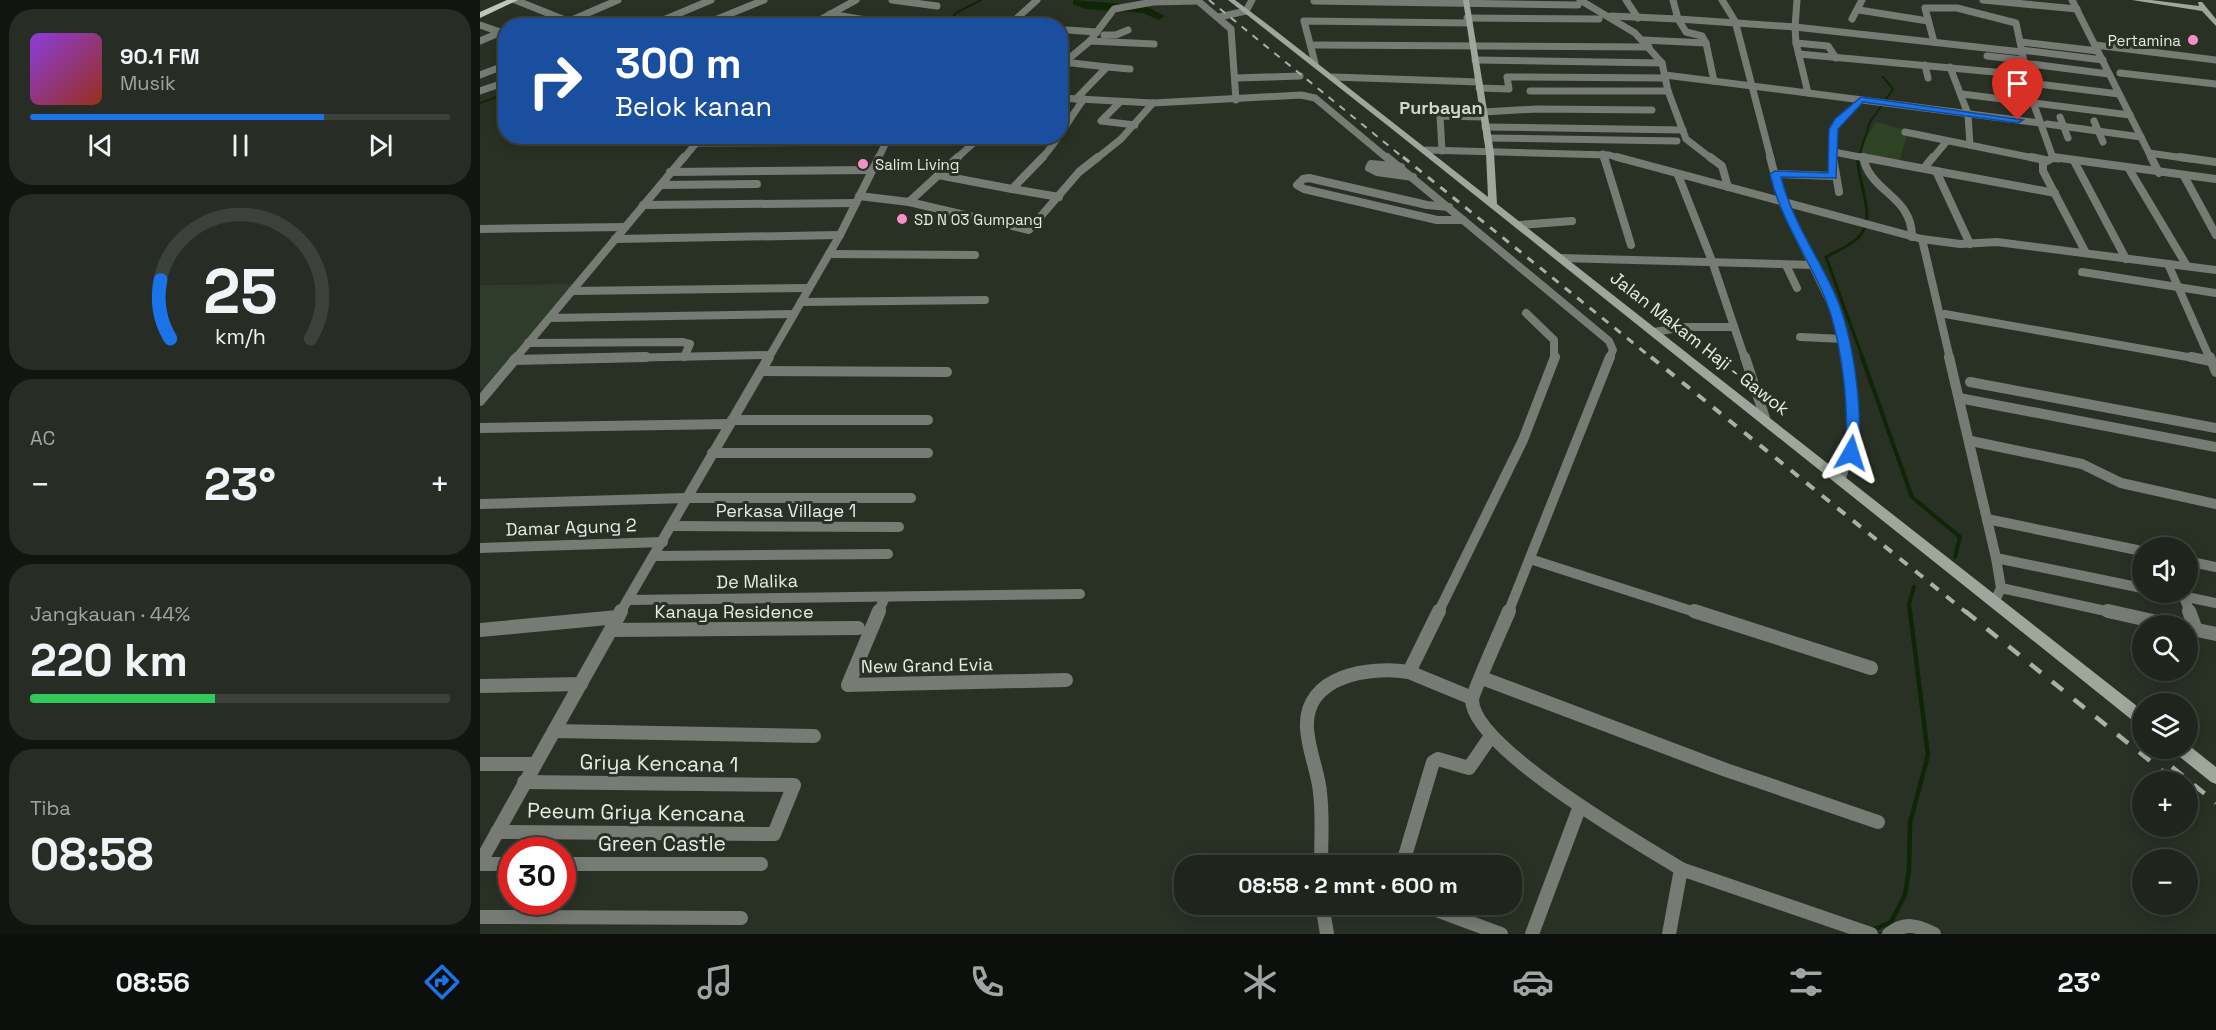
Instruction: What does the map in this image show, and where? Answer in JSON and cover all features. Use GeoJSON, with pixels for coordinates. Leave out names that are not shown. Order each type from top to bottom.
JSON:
{"type":"FeatureCollection","features":[{"type":"Feature","properties":{"kind":"main road"},"geometry":{"type":"LineString","coordinates":[[480,15],[514,0]]}},
{"type":"Feature","properties":{"kind":"street"},"geometry":{"type":"LineString","coordinates":[[514,0],[560,18]]}},
{"type":"Feature","properties":{"kind":"street"},"geometry":{"type":"LineString","coordinates":[[575,18],[618,0]]}},
{"type":"Feature","properties":{"kind":"street"},"geometry":{"type":"LineString","coordinates":[[670,18],[711,0]]}},
{"type":"Feature","properties":{"kind":"street"},"geometry":{"type":"LineString","coordinates":[[744,0],[741,5],[746,8]]}},
{"type":"Feature","properties":{"kind":"street"},"geometry":{"type":"LineString","coordinates":[[717,18],[764,0]]}},
{"type":"Feature","properties":{"kind":"street"},"geometry":{"type":"LineString","coordinates":[[843,8],[847,0]]}},
{"type":"Feature","properties":{"kind":"street"},"geometry":{"type":"LineString","coordinates":[[823,18],[856,0]]}},
{"type":"Feature","properties":{"kind":"street"},"geometry":{"type":"LineString","coordinates":[[892,0],[937,6]]}},
{"type":"Feature","properties":{"kind":"street"},"geometry":{"type":"LineString","coordinates":[[1017,18],[1037,0]]}},
{"type":"Feature","properties":{"kind":"street"},"geometry":{"type":"LineString","coordinates":[[1068,58],[1090,41],[1114,9],[1153,2],[1197,0],[1231,29],[1236,96]]}},
{"type":"Feature","properties":{"kind":"street","name":"Jalan Makam Haji - Gawok"},"geometry":{"type":"LineString","coordinates":[[1231,0],[1426,150],[1765,418],[1936,558],[2132,711]]}},
{"type":"Feature","properties":{"kind":"street"},"geometry":{"type":"LineString","coordinates":[[1219,17],[1246,11],[1252,0]]}},
{"type":"Feature","properties":{"kind":"street"},"geometry":{"type":"LineString","coordinates":[[1626,0],[1638,18]]}},
{"type":"Feature","properties":{"kind":"street"},"geometry":{"type":"LineString","coordinates":[[1673,0],[1678,20],[1686,32],[1702,36],[1706,43],[1714,81]]}},
{"type":"Feature","properties":{"kind":"street"},"geometry":{"type":"LineString","coordinates":[[1722,0],[1736,23],[1782,202],[1834,305],[1843,339],[1855,424],[1851,453],[1840,480]]}},
{"type":"Feature","properties":{"kind":"street"},"geometry":{"type":"LineString","coordinates":[[1797,0],[1796,43],[1808,93]]}},
{"type":"Feature","properties":{"kind":"street"},"geometry":{"type":"LineString","coordinates":[[1852,19],[1859,10],[1862,0]]}},
{"type":"Feature","properties":{"kind":"street"},"geometry":{"type":"LineString","coordinates":[[1953,0],[1957,8]]}},
{"type":"Feature","properties":{"kind":"street"},"geometry":{"type":"LineString","coordinates":[[1983,0],[2077,9]]}},
{"type":"Feature","properties":{"kind":"street"},"geometry":{"type":"LineString","coordinates":[[2072,0],[2159,173]]}},
{"type":"Feature","properties":{"kind":"street"},"geometry":{"type":"LineString","coordinates":[[2135,0],[2216,13]]}},
{"type":"Feature","properties":{"kind":"street"},"geometry":{"type":"LineString","coordinates":[[2198,0],[2216,24]]}},
{"type":"Feature","properties":{"kind":"street"},"geometry":{"type":"LineString","coordinates":[[1314,1],[1579,3],[1602,17],[1629,29],[1643,40],[1662,63],[1668,91],[1688,141],[1722,166],[1728,188]]}},
{"type":"Feature","properties":{"kind":"street"},"geometry":{"type":"LineString","coordinates":[[1466,2],[1490,153],[1493,205]]}},
{"type":"Feature","properties":{"kind":"street"},"geometry":{"type":"LineString","coordinates":[[1934,42],[1926,8],[1957,8],[2015,22],[2019,26],[2022,56],[2033,102],[2044,124],[2049,159]]}},
{"type":"Feature","properties":{"kind":"street"},"geometry":{"type":"LineString","coordinates":[[1859,10],[1928,21]]}},
{"type":"Feature","properties":{"kind":"street"},"geometry":{"type":"LineString","coordinates":[[830,14],[854,18]]}},
{"type":"Feature","properties":{"kind":"street"},"geometry":{"type":"LineString","coordinates":[[678,15],[687,18]]}},
{"type":"Feature","properties":{"kind":"street"},"geometry":{"type":"LineString","coordinates":[[1315,63],[1305,21],[1602,17],[1795,27],[1934,42],[2022,56],[2109,74]]}},
{"type":"Feature","properties":{"kind":"street"},"geometry":{"type":"LineString","coordinates":[[480,25],[498,31]]}},
{"type":"Feature","properties":{"kind":"street"},"geometry":{"type":"LineString","coordinates":[[1068,30],[1116,35],[1128,30]]}},
{"type":"Feature","properties":{"kind":"street"},"geometry":{"type":"LineString","coordinates":[[480,41],[498,35]]}},
{"type":"Feature","properties":{"kind":"street"},"geometry":{"type":"LineString","coordinates":[[1643,40],[1706,43]]}},
{"type":"Feature","properties":{"kind":"street"},"geometry":{"type":"LineString","coordinates":[[1090,41],[1154,44]]}},
{"type":"Feature","properties":{"kind":"street"},"geometry":{"type":"LineString","coordinates":[[2020,42],[2216,60]]}},
{"type":"Feature","properties":{"kind":"street"},"geometry":{"type":"LineString","coordinates":[[1796,43],[1828,46],[1836,58]]}},
{"type":"Feature","properties":{"kind":"street"},"geometry":{"type":"LineString","coordinates":[[1315,45],[1649,47]]}},
{"type":"Feature","properties":{"kind":"street"},"geometry":{"type":"LineString","coordinates":[[1799,54],[1950,67],[2119,94]]}},
{"type":"Feature","properties":{"kind":"street"},"geometry":{"type":"LineString","coordinates":[[1987,56],[2103,60]]}},
{"type":"Feature","properties":{"kind":"street"},"geometry":{"type":"LineString","coordinates":[[1475,60],[1662,63]]}},
{"type":"Feature","properties":{"kind":"street"},"geometry":{"type":"LineString","coordinates":[[1552,62],[1555,77]]}},
{"type":"Feature","properties":{"kind":"street"},"geometry":{"type":"LineString","coordinates":[[480,63],[498,65]]}},
{"type":"Feature","properties":{"kind":"street"},"geometry":{"type":"LineString","coordinates":[[1068,64],[1130,69]]}},
{"type":"Feature","properties":{"kind":"street"},"geometry":{"type":"LineString","coordinates":[[1925,65],[1928,78]]}},
{"type":"Feature","properties":{"kind":"street"},"geometry":{"type":"LineString","coordinates":[[1068,118],[1080,99],[1107,67]]}},
{"type":"Feature","properties":{"kind":"street"},"geometry":{"type":"LineString","coordinates":[[1950,67],[1968,114],[1970,146]]}},
{"type":"Feature","properties":{"kind":"street"},"geometry":{"type":"LineString","coordinates":[[480,75],[498,68]]}},
{"type":"Feature","properties":{"kind":"street"},"geometry":{"type":"LineString","coordinates":[[2120,72],[2216,84]]}},
{"type":"Feature","properties":{"kind":"street"},"geometry":{"type":"LineString","coordinates":[[1236,78],[1300,76]]}},
{"type":"Feature","properties":{"kind":"street"},"geometry":{"type":"LineString","coordinates":[[1333,78],[1479,85],[1509,89],[1507,78],[1665,77],[1861,99],[2141,137]]}},
{"type":"Feature","properties":{"kind":"street"},"geometry":{"type":"LineString","coordinates":[[483,93],[498,86]]}},
{"type":"Feature","properties":{"kind":"street"},"geometry":{"type":"LineString","coordinates":[[1068,98],[1153,103],[1272,91]]}},
{"type":"Feature","properties":{"kind":"street"},"geometry":{"type":"LineString","coordinates":[[1530,91],[1668,91]]}},
{"type":"Feature","properties":{"kind":"street"},"geometry":{"type":"LineString","coordinates":[[1962,94],[2130,115]]}},
{"type":"Feature","properties":{"kind":"street"},"geometry":{"type":"LineString","coordinates":[[1236,96],[1301,95],[1315,98],[1605,336],[1613,350],[1472,698],[1478,719],[1491,736],[1580,806],[1681,869],[1869,933]]}},
{"type":"Feature","properties":{"kind":"street"},"geometry":{"type":"LineString","coordinates":[[1839,192],[1833,176],[1832,134],[1835,126],[1861,99]]}},
{"type":"Feature","properties":{"kind":"street"},"geometry":{"type":"LineString","coordinates":[[1120,102],[1101,121],[1135,125]]}},
{"type":"Feature","properties":{"kind":"street"},"geometry":{"type":"LineString","coordinates":[[643,205],[857,199],[909,202],[1029,230],[1079,172],[1135,125],[1153,103]]}},
{"type":"Feature","properties":{"kind":"street"},"geometry":{"type":"LineString","coordinates":[[1442,151],[1440,116],[1483,115],[1537,109],[1652,110]]}},
{"type":"Feature","properties":{"kind":"street"},"geometry":{"type":"LineString","coordinates":[[2060,117],[2068,138]]}},
{"type":"Feature","properties":{"kind":"street"},"geometry":{"type":"LineString","coordinates":[[2094,122],[2103,142]]}},
{"type":"Feature","properties":{"kind":"street"},"geometry":{"type":"LineString","coordinates":[[1485,127],[1683,130]]}},
{"type":"Feature","properties":{"kind":"street"},"geometry":{"type":"LineString","coordinates":[[1905,132],[2049,159],[2216,180]]}},
{"type":"Feature","properties":{"kind":"street"},"geometry":{"type":"LineString","coordinates":[[1487,138],[1677,141]]}},
{"type":"Feature","properties":{"kind":"street"},"geometry":{"type":"LineString","coordinates":[[1924,168],[1947,141]]}},
{"type":"Feature","properties":{"kind":"street"},"geometry":{"type":"LineString","coordinates":[[480,401],[695,144]]}},
{"type":"Feature","properties":{"kind":"street"},"geometry":{"type":"LineString","coordinates":[[498,864],[480,864],[618,617],[673,526],[712,453],[840,235],[884,144]]}},
{"type":"Feature","properties":{"kind":"street"},"geometry":{"type":"LineString","coordinates":[[909,202],[972,144]]}},
{"type":"Feature","properties":{"kind":"street"},"geometry":{"type":"LineString","coordinates":[[1012,189],[1056,144]]}},
{"type":"Feature","properties":{"kind":"street"},"geometry":{"type":"LineString","coordinates":[[1426,150],[1603,154],[1917,238],[1970,244],[1993,241],[2216,270]]}},
{"type":"Feature","properties":{"kind":"street"},"geometry":{"type":"LineString","coordinates":[[1834,152],[2055,193]]}},
{"type":"Feature","properties":{"kind":"street"},"geometry":{"type":"LineString","coordinates":[[2149,153],[2216,162]]}},
{"type":"Feature","properties":{"kind":"street"},"geometry":{"type":"LineString","coordinates":[[1603,154],[1631,245]]}},
{"type":"Feature","properties":{"kind":"street"},"geometry":{"type":"LineString","coordinates":[[1860,156],[1885,190],[1908,213],[1917,238],[1959,398],[1996,558],[2001,588],[1994,603]]}},
{"type":"Feature","properties":{"kind":"street"},"geometry":{"type":"LineString","coordinates":[[2049,159],[2042,166],[2086,253]]}},
{"type":"Feature","properties":{"kind":"street"},"geometry":{"type":"LineString","coordinates":[[2074,161],[2126,259]]}},
{"type":"Feature","properties":{"kind":"street"},"geometry":{"type":"LineString","coordinates":[[1402,168],[1376,164],[1371,164],[1369,168],[1377,172],[1414,177]]}},
{"type":"Feature","properties":{"kind":"street"},"geometry":{"type":"LineString","coordinates":[[2129,169],[2187,266]]}},
{"type":"Feature","properties":{"kind":"street"},"geometry":{"type":"LineString","coordinates":[[670,172],[871,170]]}},
{"type":"Feature","properties":{"kind":"street"},"geometry":{"type":"LineString","coordinates":[[1936,171],[1970,244]]}},
{"type":"Feature","properties":{"kind":"street"},"geometry":{"type":"LineString","coordinates":[[1775,174],[1833,176]]}},
{"type":"Feature","properties":{"kind":"street"},"geometry":{"type":"LineString","coordinates":[[938,175],[1059,197]]}},
{"type":"Feature","properties":{"kind":"street"},"geometry":{"type":"LineString","coordinates":[[1678,175],[1712,261],[1765,418]]}},
{"type":"Feature","properties":{"kind":"street"},"geometry":{"type":"LineString","coordinates":[[2184,176],[2216,235]]}},
{"type":"Feature","properties":{"kind":"street"},"geometry":{"type":"LineString","coordinates":[[1449,207],[1427,205],[1310,178],[1303,179],[1297,185],[1304,189],[1437,220],[1463,220]]}},
{"type":"Feature","properties":{"kind":"street"},"geometry":{"type":"LineString","coordinates":[[661,185],[757,184]]}},
{"type":"Feature","properties":{"kind":"street"},"geometry":{"type":"LineString","coordinates":[[1519,225],[1572,221]]}},
{"type":"Feature","properties":{"kind":"street"},"geometry":{"type":"LineString","coordinates":[[480,229],[625,227]]}},
{"type":"Feature","properties":{"kind":"street"},"geometry":{"type":"LineString","coordinates":[[615,239],[840,235]]}},
{"type":"Feature","properties":{"kind":"street"},"geometry":{"type":"LineString","coordinates":[[829,254],[975,255]]}},
{"type":"Feature","properties":{"kind":"street"},"geometry":{"type":"LineString","coordinates":[[1560,258],[1813,265]]}},
{"type":"Feature","properties":{"kind":"street"},"geometry":{"type":"LineString","coordinates":[[2168,264],[2216,372]]}},
{"type":"Feature","properties":{"kind":"street"},"geometry":{"type":"LineString","coordinates":[[1786,265],[1797,288]]}},
{"type":"Feature","properties":{"kind":"street"},"geometry":{"type":"LineString","coordinates":[[2082,272],[2216,293]]}},
{"type":"Feature","properties":{"kind":"street"},"geometry":{"type":"LineString","coordinates":[[572,291],[809,288]]}},
{"type":"Feature","properties":{"kind":"street"},"geometry":{"type":"LineString","coordinates":[[801,302],[985,300]]}},
{"type":"Feature","properties":{"kind":"street"},"geometry":{"type":"LineString","coordinates":[[1409,672],[1523,440],[1556,355],[1554,340],[1526,313]]}},
{"type":"Feature","properties":{"kind":"street"},"geometry":{"type":"LineString","coordinates":[[550,318],[794,314]]}},
{"type":"Feature","properties":{"kind":"street"},"geometry":{"type":"LineString","coordinates":[[1945,314],[2211,361]]}},
{"type":"Feature","properties":{"kind":"street"},"geometry":{"type":"LineString","coordinates":[[1654,332],[1685,327],[1734,327]]}},
{"type":"Feature","properties":{"kind":"street"},"geometry":{"type":"LineString","coordinates":[[1800,337],[1843,339]]}},
{"type":"Feature","properties":{"kind":"street"},"geometry":{"type":"LineString","coordinates":[[528,343],[682,342],[690,344],[684,357]]}},
{"type":"Feature","properties":{"kind":"street"},"geometry":{"type":"LineString","coordinates":[[514,360],[770,355]]}},
{"type":"Feature","properties":{"kind":"street"},"geometry":{"type":"LineString","coordinates":[[761,371],[947,372]]}},
{"type":"Feature","properties":{"kind":"street"},"geometry":{"type":"LineString","coordinates":[[1970,382],[2216,428]]}},
{"type":"Feature","properties":{"kind":"street"},"geometry":{"type":"LineString","coordinates":[[1959,398],[2216,447]]}},
{"type":"Feature","properties":{"kind":"street"},"geometry":{"type":"LineString","coordinates":[[480,428],[928,420]]}},
{"type":"Feature","properties":{"kind":"street"},"geometry":{"type":"LineString","coordinates":[[1971,441],[2082,464],[2121,483],[2216,504]]}},
{"type":"Feature","properties":{"kind":"street"},"geometry":{"type":"LineString","coordinates":[[712,453],[928,453]]}},
{"type":"Feature","properties":{"kind":"street"},"geometry":{"type":"LineString","coordinates":[[480,504],[687,498],[911,498]]}},
{"type":"Feature","properties":{"kind":"street"},"geometry":{"type":"LineString","coordinates":[[1987,519],[2132,549]]}},
{"type":"Feature","properties":{"kind":"street","name":"Perkasa Village 1"},"geometry":{"type":"LineString","coordinates":[[673,526],[899,526]]}},
{"type":"Feature","properties":{"kind":"street","name":"Damar Agung 2"},"geometry":{"type":"LineString","coordinates":[[480,548],[663,542]]}},
{"type":"Feature","properties":{"kind":"street"},"geometry":{"type":"LineString","coordinates":[[655,556],[888,554]]}},
{"type":"Feature","properties":{"kind":"street"},"geometry":{"type":"LineString","coordinates":[[1996,558],[2132,586]]}},
{"type":"Feature","properties":{"kind":"street"},"geometry":{"type":"LineString","coordinates":[[1530,559],[1871,668]]}},
{"type":"Feature","properties":{"kind":"street"},"geometry":{"type":"LineString","coordinates":[[2198,563],[2216,567]]}},
{"type":"Feature","properties":{"kind":"street"},"geometry":{"type":"LineString","coordinates":[[2001,588],[2132,617]]}},
{"type":"Feature","properties":{"kind":"street","name":"De Malika"},"geometry":{"type":"LineString","coordinates":[[628,600],[1080,594]]}},
{"type":"Feature","properties":{"kind":"street","name":"New Grand Evia"},"geometry":{"type":"LineString","coordinates":[[885,597],[848,685],[1066,680]]}},
{"type":"Feature","properties":{"kind":"street"},"geometry":{"type":"LineString","coordinates":[[2198,600],[2216,603]]}},
{"type":"Feature","properties":{"kind":"street"},"geometry":{"type":"LineString","coordinates":[[480,630],[618,617]]}},
{"type":"Feature","properties":{"kind":"street","name":"Kanaya Residence"},"geometry":{"type":"LineString","coordinates":[[611,630],[858,628]]}},
{"type":"Feature","properties":{"kind":"street"},"geometry":{"type":"LineString","coordinates":[[2198,630],[2216,634]]}},
{"type":"Feature","properties":{"kind":"street"},"geometry":{"type":"LineString","coordinates":[[1321,855],[1320,792],[1306,728],[1309,707],[1347,673],[1379,668],[1409,672],[1472,698]]}},
{"type":"Feature","properties":{"kind":"street"},"geometry":{"type":"LineString","coordinates":[[1482,678],[1726,770],[1878,822]]}},
{"type":"Feature","properties":{"kind":"street"},"geometry":{"type":"LineString","coordinates":[[480,686],[581,684]]}},
{"type":"Feature","properties":{"kind":"street"},"geometry":{"type":"LineString","coordinates":[[554,731],[814,736]]}},
{"type":"Feature","properties":{"kind":"street"},"geometry":{"type":"LineString","coordinates":[[1405,855],[1433,762],[1440,760],[1469,768],[1491,736]]}},
{"type":"Feature","properties":{"kind":"street"},"geometry":{"type":"LineString","coordinates":[[2194,759],[2216,777]]}},
{"type":"Feature","properties":{"kind":"street"},"geometry":{"type":"LineString","coordinates":[[480,764],[535,764]]}},
{"type":"Feature","properties":{"kind":"street","name":"Griya Kencana 1"},"geometry":{"type":"LineString","coordinates":[[524,782],[794,785],[774,834]]}},
{"type":"Feature","properties":{"kind":"street"},"geometry":{"type":"LineString","coordinates":[[1532,934],[1580,806]]}},
{"type":"Feature","properties":{"kind":"street","name":"Peeum Griya Kencana"},"geometry":{"type":"LineString","coordinates":[[497,831],[774,834]]}},
{"type":"Feature","properties":{"kind":"street","name":"Green Castle"},"geometry":{"type":"LineString","coordinates":[[576,864],[761,864]]}},
{"type":"Feature","properties":{"kind":"street"},"geometry":{"type":"LineString","coordinates":[[1669,934],[1681,869]]}},
{"type":"Feature","properties":{"kind":"street"},"geometry":{"type":"LineString","coordinates":[[1324,915],[1327,934]]}},
{"type":"Feature","properties":{"kind":"street"},"geometry":{"type":"LineString","coordinates":[[1450,915],[1502,934]]}},
{"type":"Feature","properties":{"kind":"street"},"geometry":{"type":"LineString","coordinates":[[480,917],[741,918]]}},
{"type":"Feature","properties":{"kind":"street"},"geometry":{"type":"LineString","coordinates":[[1889,934],[1902,925],[1911,924],[1934,934]]}},
{"type":"Feature","properties":{"kind":"shaded area"},"geometry":{"type":"Polygon","coordinates":[[[577,284],[489,389],[480,389],[480,285],[577,284]]]}},
{"type":"Feature","properties":{"kind":"green space"},"geometry":{"type":"Polygon","coordinates":[[[1876,122],[1903,129],[1903,132],[1908,133],[1899,162],[1862,155],[1863,143],[1876,122]]]}},
{"type":"Feature","properties":{"kind":"waterway"},"geometry":{"type":"LineString","coordinates":[[952,18],[956,13],[981,0]]}},
{"type":"Feature","properties":{"kind":"waterway"},"geometry":{"type":"LineString","coordinates":[[1079,0],[1077,2],[1086,5],[1121,8]]}},
{"type":"Feature","properties":{"kind":"waterway"},"geometry":{"type":"LineString","coordinates":[[1126,8],[1145,10],[1159,16]]}},
{"type":"Feature","properties":{"kind":"waterway"},"geometry":{"type":"LineString","coordinates":[[1858,159],[1870,122],[1893,89],[1883,77]]}},
{"type":"Feature","properties":{"kind":"waterway"},"geometry":{"type":"LineString","coordinates":[[480,103],[498,97]]}},
{"type":"Feature","properties":{"kind":"waterway"},"geometry":{"type":"LineString","coordinates":[[1858,159],[1867,210],[1864,230],[1847,246],[1826,257],[1863,359]]}},
{"type":"Feature","properties":{"kind":"waterway"},"geometry":{"type":"LineString","coordinates":[[1862,357],[1912,497],[1960,537],[1955,557]]}},
{"type":"Feature","properties":{"kind":"waterway"},"geometry":{"type":"LineString","coordinates":[[1910,613],[1909,604],[1914,587]]}},
{"type":"Feature","properties":{"kind":"waterway"},"geometry":{"type":"LineString","coordinates":[[1872,930],[1891,922],[1905,895],[1909,870],[1910,823],[1928,755],[1910,611]]}},
{"type":"Feature","properties":{"kind":"railway"},"geometry":{"type":"LineString","coordinates":[[1209,0],[1405,159]]}},
{"type":"Feature","properties":{"kind":"railway"},"geometry":{"type":"LineString","coordinates":[[1403,157],[1653,359]]}},
{"type":"Feature","properties":{"kind":"railway"},"geometry":{"type":"LineString","coordinates":[[1651,357],[1967,613]]}},
{"type":"Feature","properties":{"kind":"railway"},"geometry":{"type":"LineString","coordinates":[[1965,611],[2162,771]]}},
{"type":"Feature","properties":{"kind":"railway"},"geometry":{"type":"LineString","coordinates":[[2172,767],[2216,803]]}},
{"type":"Feature","properties":{"kind":"place","name":"Pertamina"},"geometry":{"type":"Point","coordinates":[2193,40]}},
{"type":"Feature","properties":{"kind":"place","name":"Salim Living"},"geometry":{"type":"Point","coordinates":[863,164]}},
{"type":"Feature","properties":{"kind":"place","name":"SD N 03 Gumpang"},"geometry":{"type":"Point","coordinates":[902,219]}},
{"type":"Feature","properties":{"kind":"district","name":"Purbayan"},"geometry":{"type":"Point","coordinates":[1441,107]}},
{"type":"Feature","properties":{"kind":"route"},"geometry":{"type":"LineString","coordinates":[[1851,453],[1855,424],[1839,320],[1834,305],[1782,202],[1775,174],[1833,176],[1833,129],[1838,121],[1861,99],[2018,120]]}}]}
